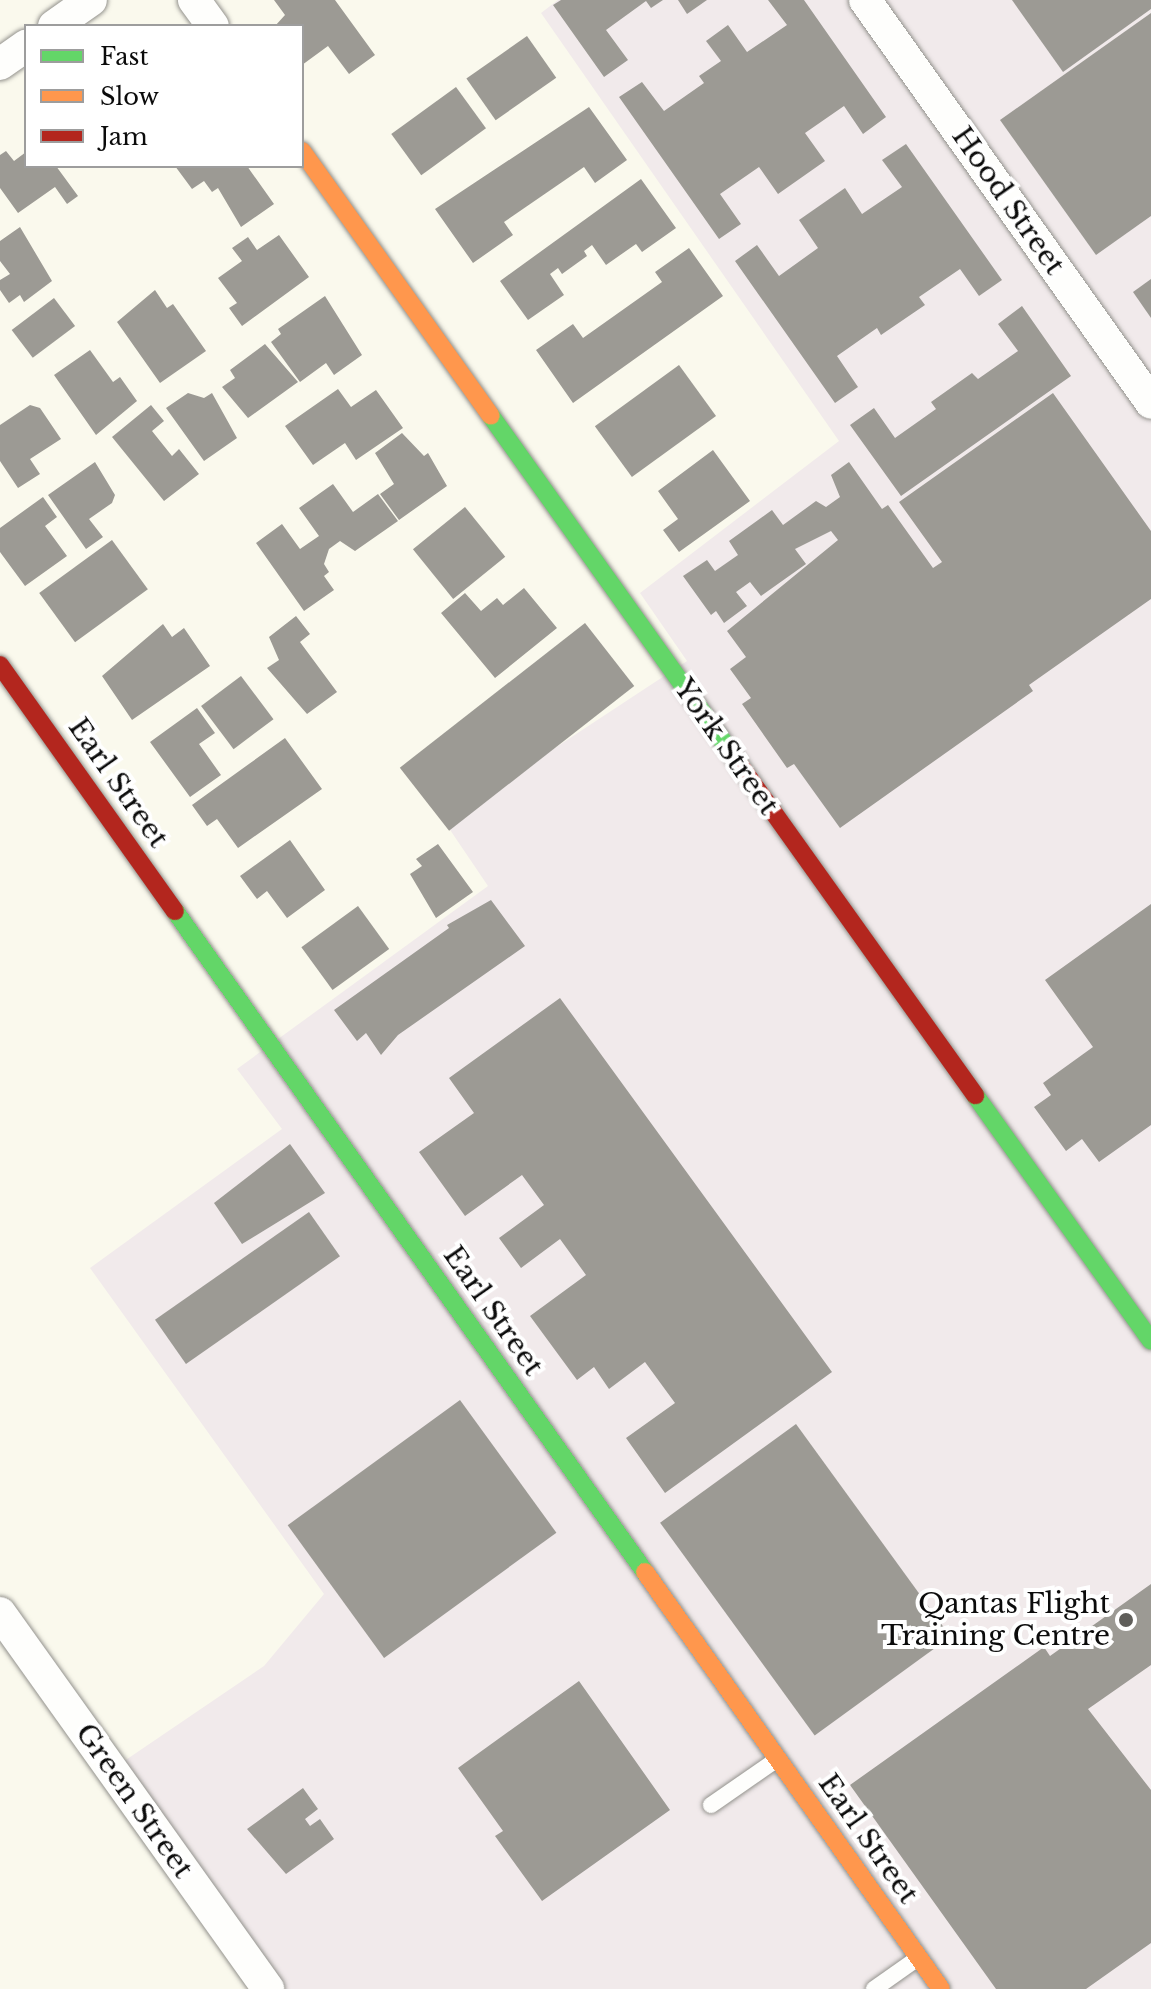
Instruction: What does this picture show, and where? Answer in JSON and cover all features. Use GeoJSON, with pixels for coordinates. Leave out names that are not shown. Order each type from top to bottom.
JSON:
{"type":"FeatureCollection","features":[{"type":"Feature","properties":{"kind":"street"},"geometry":{"type":"LineString","coordinates":[[57,24],[91,0]]}},
{"type":"Feature","properties":{"kind":"street"},"geometry":{"type":"LineString","coordinates":[[194,0],[212,24]]}},
{"type":"Feature","properties":{"kind":"street","name":"Hood Street"},"geometry":{"type":"LineString","coordinates":[[865,0],[1151,403]]}},
{"type":"Feature","properties":{"kind":"street"},"geometry":{"type":"LineString","coordinates":[[0,64],[24,47]]}},
{"type":"Feature","properties":{"kind":"street","name":"York Street"},"geometry":{"type":"LineString","coordinates":[[304,154],[1151,1341]]}},
{"type":"Feature","properties":{"kind":"street","name":"Earl Street"},"geometry":{"type":"LineString","coordinates":[[0,665],[941,1989]]}},
{"type":"Feature","properties":{"kind":"street","name":"Green Street"},"geometry":{"type":"LineString","coordinates":[[0,1613],[268,1989]]}},
{"type":"Feature","properties":{"kind":"lane"},"geometry":{"type":"LineString","coordinates":[[711,1805],[777,1759]]}},
{"type":"Feature","properties":{"kind":"lane"},"geometry":{"type":"LineString","coordinates":[[874,1989],[918,1958]]}},
{"type":"Feature","properties":{"kind":"shaded area"},"geometry":{"type":"Polygon","coordinates":[[[558,0],[1151,0],[1151,1989],[257,1989],[111,1770],[264,1666],[324,1594],[90,1268],[282,1129],[237,1069],[488,886],[444,821],[687,661],[640,593],[839,441],[541,13],[558,0]]]}},
{"type":"Feature","properties":{"kind":"building"},"geometry":{"type":"Polygon","coordinates":[[[274,0],[335,0],[375,55],[349,74],[328,46],[304,64],[304,24],[277,24],[285,15],[274,0]]]}},
{"type":"Feature","properties":{"kind":"building"},"geometry":{"type":"Polygon","coordinates":[[[561,0],[663,0],[651,8],[646,1],[606,30],[628,60],[604,77],[553,5],[561,0]]]}},
{"type":"Feature","properties":{"kind":"building"},"geometry":{"type":"Polygon","coordinates":[[[678,0],[707,0],[687,14],[678,0]]]}},
{"type":"Feature","properties":{"kind":"building"},"geometry":{"type":"Polygon","coordinates":[[[768,0],[804,0],[886,117],[863,134],[844,106],[805,133],[825,161],[778,194],[759,167],[720,194],[741,224],[719,239],[619,97],[642,82],[664,111],[704,83],[699,76],[721,61],[706,41],[728,25],[747,52],[787,25],[768,0]]]}},
{"type":"Feature","properties":{"kind":"building"},"geometry":{"type":"Polygon","coordinates":[[[1012,0],[1151,0],[1151,9],[1063,72],[1012,0]]]}},
{"type":"Feature","properties":{"kind":"building"},"geometry":{"type":"Polygon","coordinates":[[[1151,13],[1151,216],[1096,255],[1000,120],[1151,13]]]}},
{"type":"Feature","properties":{"kind":"building"},"geometry":{"type":"Polygon","coordinates":[[[527,36],[556,78],[496,120],[466,78],[527,36]]]}},
{"type":"Feature","properties":{"kind":"building"},"geometry":{"type":"Polygon","coordinates":[[[456,87],[486,128],[421,175],[391,134],[456,87]]]}},
{"type":"Feature","properties":{"kind":"building"},"geometry":{"type":"Polygon","coordinates":[[[589,107],[627,160],[595,183],[584,167],[504,222],[513,235],[473,263],[435,209],[589,107]]]}},
{"type":"Feature","properties":{"kind":"building"},"geometry":{"type":"Polygon","coordinates":[[[906,144],[1002,280],[979,296],[960,269],[919,297],[925,305],[881,335],[877,328],[837,356],[858,387],[835,403],[735,261],[757,245],[779,276],[818,248],[799,220],[845,188],[862,214],[902,187],[882,160],[906,144]]]}},
{"type":"Feature","properties":{"kind":"building"},"geometry":{"type":"Polygon","coordinates":[[[6,151],[14,161],[24,154],[24,168],[57,168],[78,196],[67,204],[55,187],[18,213],[0,188],[0,155],[6,151]]]}},
{"type":"Feature","properties":{"kind":"building"},"geometry":{"type":"Polygon","coordinates":[[[176,168],[248,168],[274,204],[241,227],[218,188],[212,192],[204,181],[192,189],[176,168]]]}},
{"type":"Feature","properties":{"kind":"building"},"geometry":{"type":"Polygon","coordinates":[[[641,179],[676,228],[642,252],[636,244],[606,265],[592,245],[584,251],[587,256],[562,274],[558,268],[550,274],[564,295],[528,320],[500,281],[641,179]]]}},
{"type":"Feature","properties":{"kind":"building"},"geometry":{"type":"Polygon","coordinates":[[[20,227],[52,281],[24,302],[20,295],[9,303],[0,290],[0,280],[10,274],[0,261],[0,241],[20,227]]]}},
{"type":"Feature","properties":{"kind":"building"},"geometry":{"type":"Polygon","coordinates":[[[279,235],[309,277],[242,326],[229,308],[237,303],[218,278],[242,261],[232,248],[248,237],[257,250],[279,235]]]}},
{"type":"Feature","properties":{"kind":"building"},"geometry":{"type":"Polygon","coordinates":[[[689,248],[723,296],[573,403],[536,350],[573,324],[583,338],[662,282],[655,272],[689,248]]]}},
{"type":"Feature","properties":{"kind":"building"},"geometry":{"type":"Polygon","coordinates":[[[1151,279],[1151,318],[1133,292],[1151,279]]]}},
{"type":"Feature","properties":{"kind":"building"},"geometry":{"type":"Polygon","coordinates":[[[155,290],[167,308],[173,304],[206,351],[160,383],[117,322],[155,290]]]}},
{"type":"Feature","properties":{"kind":"building"},"geometry":{"type":"Polygon","coordinates":[[[325,296],[362,355],[334,375],[326,363],[300,382],[271,342],[281,334],[278,329],[325,296]]]}},
{"type":"Feature","properties":{"kind":"building"},"geometry":{"type":"Polygon","coordinates":[[[54,298],[75,326],[33,358],[12,330],[54,298]]]}},
{"type":"Feature","properties":{"kind":"building"},"geometry":{"type":"Polygon","coordinates":[[[1022,306],[1071,376],[901,496],[850,425],[874,408],[895,438],[936,409],[931,402],[972,373],[978,379],[1018,351],[998,324],[1022,306]]]}},
{"type":"Feature","properties":{"kind":"building"},"geometry":{"type":"Polygon","coordinates":[[[265,344],[298,382],[248,418],[222,387],[235,378],[230,370],[265,344]]]}},
{"type":"Feature","properties":{"kind":"building"},"geometry":{"type":"Polygon","coordinates":[[[90,350],[113,382],[120,377],[137,401],[96,435],[54,375],[90,350]]]}},
{"type":"Feature","properties":{"kind":"building"},"geometry":{"type":"Polygon","coordinates":[[[679,365],[716,416],[632,477],[595,426],[679,365]]]}},
{"type":"Feature","properties":{"kind":"building"},"geometry":{"type":"Polygon","coordinates":[[[338,389],[351,407],[376,390],[403,428],[356,460],[345,443],[313,465],[285,426],[338,389]]]}},
{"type":"Feature","properties":{"kind":"building"},"geometry":{"type":"Polygon","coordinates":[[[188,393],[204,398],[212,393],[237,438],[204,461],[166,408],[188,393]]]}},
{"type":"Feature","properties":{"kind":"building"},"geometry":{"type":"Polygon","coordinates":[[[1053,393],[1151,531],[1151,599],[1029,685],[1033,691],[840,828],[794,764],[787,768],[742,704],[751,698],[730,669],[746,657],[727,631],[838,540],[831,531],[795,549],[806,564],[761,596],[750,582],[736,592],[747,606],[724,623],[716,611],[711,615],[683,576],[707,560],[715,571],[738,555],[729,541],[772,510],[783,525],[816,501],[826,507],[840,497],[831,475],[849,462],[882,509],[888,505],[933,568],[942,562],[899,502],[1053,393]]]}},
{"type":"Feature","properties":{"kind":"building"},"geometry":{"type":"Polygon","coordinates":[[[30,405],[40,408],[61,439],[30,459],[40,474],[18,488],[0,461],[0,425],[30,405]]]}},
{"type":"Feature","properties":{"kind":"building"},"geometry":{"type":"Polygon","coordinates":[[[151,405],[164,421],[152,431],[172,456],[179,449],[199,474],[164,501],[112,437],[151,405]]]}},
{"type":"Feature","properties":{"kind":"building"},"geometry":{"type":"Polygon","coordinates":[[[402,433],[424,456],[428,453],[447,486],[399,520],[380,494],[394,484],[375,453],[402,433]]]}},
{"type":"Feature","properties":{"kind":"building"},"geometry":{"type":"Polygon","coordinates":[[[713,450],[750,501],[679,552],[663,530],[678,519],[658,491],[713,450]]]}},
{"type":"Feature","properties":{"kind":"building"},"geometry":{"type":"Polygon","coordinates":[[[95,462],[115,495],[112,503],[89,519],[103,537],[86,549],[48,495],[95,462]]]}},
{"type":"Feature","properties":{"kind":"building"},"geometry":{"type":"Polygon","coordinates":[[[333,484],[353,512],[378,494],[398,521],[355,551],[340,541],[329,549],[324,564],[329,572],[324,576],[334,590],[304,611],[256,543],[282,524],[300,549],[319,536],[299,508],[333,484]]]}},
{"type":"Feature","properties":{"kind":"building"},"geometry":{"type":"Polygon","coordinates":[[[43,497],[57,517],[45,526],[67,556],[25,586],[0,552],[0,528],[43,497]]]}},
{"type":"Feature","properties":{"kind":"building"},"geometry":{"type":"Polygon","coordinates":[[[465,507],[505,557],[453,599],[413,549],[465,507]]]}},
{"type":"Feature","properties":{"kind":"building"},"geometry":{"type":"Polygon","coordinates":[[[112,540],[148,589],[75,642],[39,593],[112,540]]]}},
{"type":"Feature","properties":{"kind":"building"},"geometry":{"type":"Polygon","coordinates":[[[524,588],[557,628],[495,678],[441,613],[465,593],[481,611],[497,598],[503,605],[524,588]]]}},
{"type":"Feature","properties":{"kind":"building"},"geometry":{"type":"Polygon","coordinates":[[[296,616],[310,634],[300,642],[337,692],[307,714],[267,668],[279,660],[269,637],[296,616]]]}},
{"type":"Feature","properties":{"kind":"building"},"geometry":{"type":"Polygon","coordinates":[[[585,623],[634,686],[449,831],[400,768],[585,623]]]}},
{"type":"Feature","properties":{"kind":"building"},"geometry":{"type":"Polygon","coordinates":[[[163,624],[172,637],[184,628],[210,666],[132,720],[102,676],[163,624]]]}},
{"type":"Feature","properties":{"kind":"building"},"geometry":{"type":"Polygon","coordinates":[[[241,676],[273,719],[234,749],[201,706],[241,676]]]}},
{"type":"Feature","properties":{"kind":"building"},"geometry":{"type":"Polygon","coordinates":[[[197,708],[215,733],[199,744],[221,775],[190,797],[150,742],[197,708]]]}},
{"type":"Feature","properties":{"kind":"building"},"geometry":{"type":"Polygon","coordinates":[[[285,738],[322,789],[238,848],[217,819],[207,826],[192,805],[285,738]]]}},
{"type":"Feature","properties":{"kind":"building"},"geometry":{"type":"Polygon","coordinates":[[[290,840],[325,890],[287,918],[267,891],[257,899],[240,876],[290,840]]]}},
{"type":"Feature","properties":{"kind":"building"},"geometry":{"type":"Polygon","coordinates":[[[438,844],[473,892],[436,918],[410,874],[422,866],[416,859],[438,844]]]}},
{"type":"Feature","properties":{"kind":"building"},"geometry":{"type":"Polygon","coordinates":[[[491,900],[525,946],[398,1035],[381,1055],[366,1033],[357,1041],[334,1010],[449,928],[447,925],[491,900]]]}},
{"type":"Feature","properties":{"kind":"building"},"geometry":{"type":"Polygon","coordinates":[[[1151,904],[1151,1125],[1099,1162],[1082,1139],[1066,1151],[1034,1107],[1051,1095],[1043,1083],[1093,1047],[1045,980],[1151,904]]]}},
{"type":"Feature","properties":{"kind":"building"},"geometry":{"type":"Polygon","coordinates":[[[358,906],[389,949],[333,990],[301,947],[358,906]]]}},
{"type":"Feature","properties":{"kind":"building"},"geometry":{"type":"Polygon","coordinates":[[[560,998],[832,1372],[665,1493],[626,1438],[675,1403],[645,1362],[609,1389],[594,1367],[577,1380],[530,1316],[586,1275],[560,1239],[521,1268],[499,1238],[544,1205],[522,1175],[465,1216],[419,1152],[474,1113],[449,1078],[560,998]]]}},
{"type":"Feature","properties":{"kind":"building"},"geometry":{"type":"Polygon","coordinates":[[[290,1144],[325,1193],[242,1244],[214,1203],[290,1144]]]}},
{"type":"Feature","properties":{"kind":"building"},"geometry":{"type":"Polygon","coordinates":[[[309,1212],[340,1256],[186,1364],[155,1320],[309,1212]]]}},
{"type":"Feature","properties":{"kind":"building"},"geometry":{"type":"Polygon","coordinates":[[[460,1400],[556,1533],[384,1658],[288,1525],[460,1400]]]}},
{"type":"Feature","properties":{"kind":"building"},"geometry":{"type":"Polygon","coordinates":[[[796,1424],[951,1637],[815,1736],[660,1523],[796,1424]]]}},
{"type":"Feature","properties":{"kind":"building"},"geometry":{"type":"Polygon","coordinates":[[[1151,1584],[1151,1665],[1088,1709],[1151,1790],[1151,1943],[1086,1989],[996,1989],[850,1785],[1044,1647],[1050,1656],[1151,1584]]]}},
{"type":"Feature","properties":{"kind":"building"},"geometry":{"type":"Polygon","coordinates":[[[579,1681],[670,1810],[542,1901],[495,1836],[503,1831],[458,1768],[579,1681]]]}},
{"type":"Feature","properties":{"kind":"building"},"geometry":{"type":"Polygon","coordinates":[[[303,1788],[318,1809],[305,1819],[310,1826],[320,1819],[334,1839],[286,1874],[247,1829],[303,1788]]]}},
{"type":"Feature","properties":{"kind":"traffic: fast"},"geometry":{"type":"LineString","coordinates":[[491,416],[739,764]]}},
{"type":"Feature","properties":{"kind":"traffic: fast"},"geometry":{"type":"LineString","coordinates":[[175,911],[645,1572]]}},
{"type":"Feature","properties":{"kind":"traffic: fast"},"geometry":{"type":"LineString","coordinates":[[975,1095],[1151,1341]]}},
{"type":"Feature","properties":{"kind":"traffic: slow"},"geometry":{"type":"LineString","coordinates":[[304,154],[491,416]]}},
{"type":"Feature","properties":{"kind":"traffic: slow"},"geometry":{"type":"LineString","coordinates":[[645,1572],[941,1989]]}},
{"type":"Feature","properties":{"kind":"traffic: jam"},"geometry":{"type":"LineString","coordinates":[[0,665],[175,911]]}},
{"type":"Feature","properties":{"kind":"traffic: jam"},"geometry":{"type":"LineString","coordinates":[[739,764],[975,1095]]}},
{"type":"Feature","properties":{"kind":"place","name":"Qantas Flight Training Centre"},"geometry":{"type":"Point","coordinates":[1126,1620]}}]}
